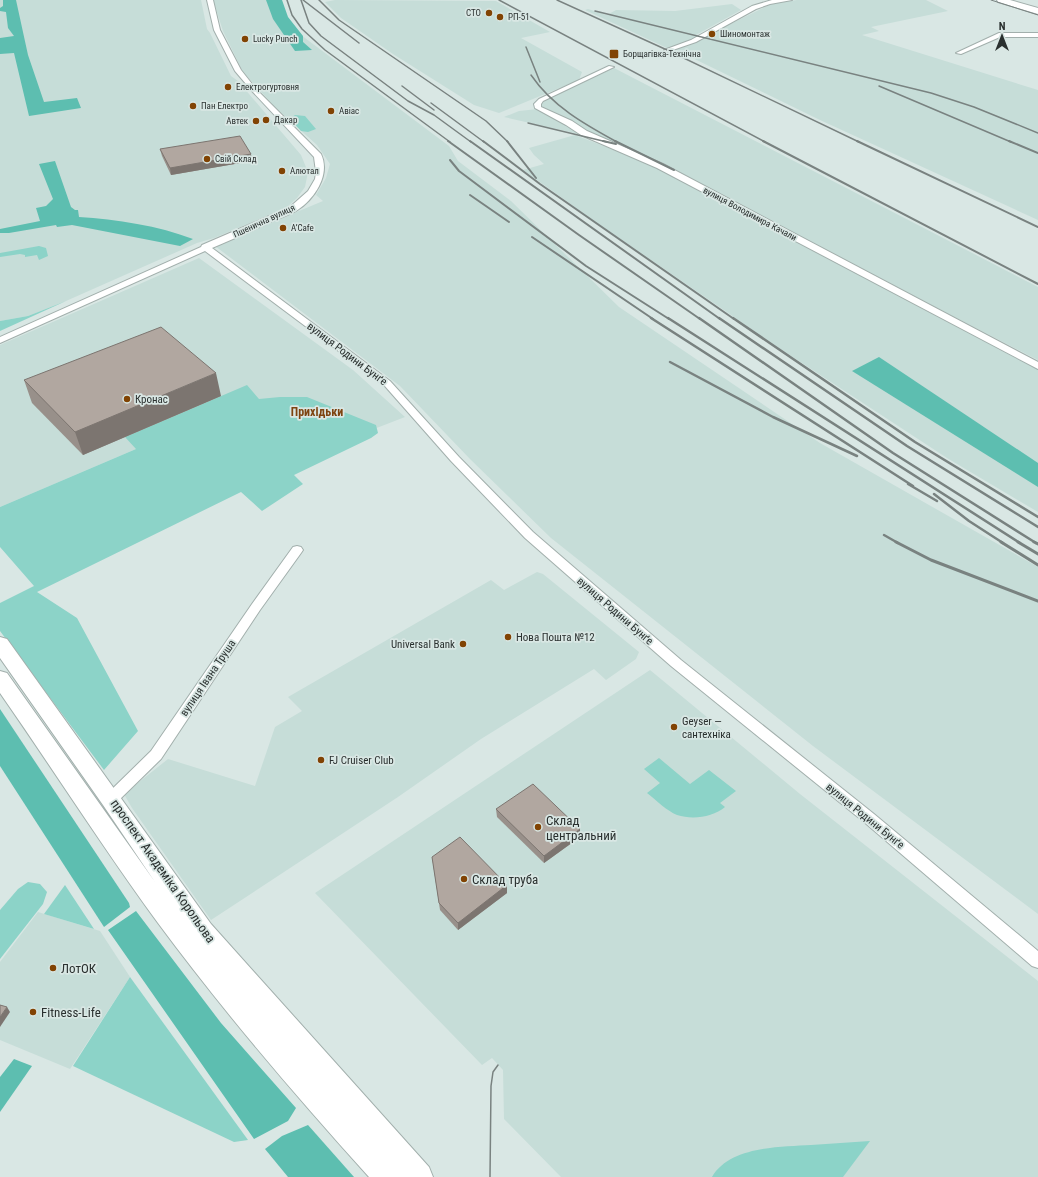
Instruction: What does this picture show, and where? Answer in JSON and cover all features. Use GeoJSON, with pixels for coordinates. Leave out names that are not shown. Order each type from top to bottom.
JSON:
{"type":"FeatureCollection","features":[{"type":"Feature","properties":{"kind":"main road"},"geometry":{"type":"LineString","coordinates":[[1001,0],[1038,11]]}},
{"type":"Feature","properties":{"kind":"main road"},"geometry":{"type":"LineString","coordinates":[[1022,0],[1038,5]]}},
{"type":"Feature","properties":{"kind":"main road","name":"проспект Академіка Корольова"},"geometry":{"type":"LineString","coordinates":[[0,644],[203,931],[419,1177]]}},
{"type":"Feature","properties":{"kind":"main road","name":"проспект Академіка Корольова"},"geometry":{"type":"LineString","coordinates":[[0,678],[191,948],[321,1104],[387,1177]]}},
{"type":"Feature","properties":{"kind":"street","name":"Пшенична вулиця"},"geometry":{"type":"LineString","coordinates":[[0,340],[293,209],[311,193],[319,180],[321,170],[321,164],[317,155],[254,90],[238,71],[217,30],[210,0]]}},
{"type":"Feature","properties":{"kind":"street"},"geometry":{"type":"LineString","coordinates":[[667,50],[678,48],[742,14],[768,3],[789,0]]}},
{"type":"Feature","properties":{"kind":"street"},"geometry":{"type":"LineString","coordinates":[[959,53],[999,35],[1038,35]]}},
{"type":"Feature","properties":{"kind":"street","name":"вулиця Володимира Качали"},"geometry":{"type":"LineString","coordinates":[[611,67],[541,100],[537,104],[538,108],[569,123],[584,133],[660,166],[1038,366]]}},
{"type":"Feature","properties":{"kind":"street","name":"вулиця Родини Бунґе"},"geometry":{"type":"LineString","coordinates":[[205,248],[387,383],[455,459],[529,535],[676,663],[869,818],[1038,961]]}},
{"type":"Feature","properties":{"kind":"street","name":"вулиця Івана Труша"},"geometry":{"type":"LineString","coordinates":[[111,799],[156,755],[256,607],[298,550]]}},
{"type":"Feature","properties":{"kind":"shaded area"},"geometry":{"type":"Polygon","coordinates":[[[0,0],[201,0],[207,29],[231,76],[238,81],[301,155],[308,172],[305,187],[297,198],[286,208],[214,238],[197,243],[66,301],[28,316],[0,321],[0,0]]]}},
{"type":"Feature","properties":{"kind":"shaded area"},"geometry":{"type":"Polygon","coordinates":[[[213,0],[276,0],[297,32],[449,146],[458,161],[511,201],[619,307],[820,443],[1038,567],[1038,914],[813,746],[551,538],[470,459],[400,386],[215,246],[323,201],[316,195],[326,178],[330,164],[317,145],[276,108],[243,72],[223,31],[213,0]]]}},
{"type":"Feature","properties":{"kind":"shaded area"},"geometry":{"type":"Polygon","coordinates":[[[335,0],[496,1],[550,32],[521,38],[582,72],[579,80],[499,113],[474,105],[393,54],[341,18],[325,2],[335,0]]]}},
{"type":"Feature","properties":{"kind":"shaded area"},"geometry":{"type":"Polygon","coordinates":[[[797,0],[926,0],[948,11],[871,27],[879,31],[862,35],[1038,90],[1038,220],[820,120],[676,50],[667,48],[585,10],[588,9],[607,15],[616,10],[675,11],[732,4],[741,10],[696,35],[711,39],[704,37],[771,4],[797,0]]]}},
{"type":"Feature","properties":{"kind":"shaded area"},"geometry":{"type":"Polygon","coordinates":[[[614,68],[1038,287],[1038,360],[662,166],[605,140],[504,117],[519,111],[538,109],[542,101],[614,68]]]}},
{"type":"Feature","properties":{"kind":"shaded area"},"geometry":{"type":"Polygon","coordinates":[[[575,135],[658,167],[1038,369],[1038,512],[947,458],[779,348],[523,170],[544,164],[529,148],[575,135]]]}},
{"type":"Feature","properties":{"kind":"shaded area"},"geometry":{"type":"Polygon","coordinates":[[[199,258],[353,370],[405,417],[312,453],[253,399],[0,507],[0,345],[199,258]]]}},
{"type":"Feature","properties":{"kind":"shaded area"},"geometry":{"type":"Polygon","coordinates":[[[537,572],[543,574],[639,652],[636,659],[606,680],[594,669],[481,739],[398,797],[211,920],[132,808],[124,794],[168,759],[255,786],[275,727],[302,711],[288,697],[491,580],[504,590],[537,572]]]}},
{"type":"Feature","properties":{"kind":"shaded area"},"geometry":{"type":"Polygon","coordinates":[[[650,670],[800,794],[1038,981],[1038,1177],[561,1177],[504,1119],[503,1070],[492,1058],[482,1065],[315,893],[650,670]]]}},
{"type":"Feature","properties":{"kind":"shaded area"},"geometry":{"type":"Polygon","coordinates":[[[38,912],[100,931],[130,977],[70,1069],[0,1040],[0,962],[38,912]]]}},
{"type":"Feature","properties":{"kind":"green space"},"geometry":{"type":"Polygon","coordinates":[[[3,0],[16,0],[28,55],[44,102],[77,98],[81,108],[29,116],[14,53],[0,54],[0,38],[14,36],[8,28],[6,12],[0,11],[0,8],[3,6],[3,0]]]}},
{"type":"Feature","properties":{"kind":"green space"},"geometry":{"type":"Polygon","coordinates":[[[266,0],[282,0],[288,17],[303,36],[303,42],[312,50],[295,51],[273,19],[266,0]]]}},
{"type":"Feature","properties":{"kind":"green space"},"geometry":{"type":"Polygon","coordinates":[[[295,115],[305,116],[316,129],[308,132],[301,131],[290,119],[295,115]]]}},
{"type":"Feature","properties":{"kind":"green space"},"geometry":{"type":"Polygon","coordinates":[[[55,161],[71,207],[78,210],[79,217],[108,219],[137,224],[166,230],[193,239],[180,246],[72,225],[57,227],[56,225],[9,233],[0,233],[0,229],[40,221],[36,208],[46,206],[53,199],[39,164],[55,161]]]}},
{"type":"Feature","properties":{"kind":"green space"},"geometry":{"type":"Polygon","coordinates":[[[39,246],[46,248],[48,256],[39,260],[37,255],[25,257],[25,255],[20,254],[0,257],[0,253],[39,246]]]}},
{"type":"Feature","properties":{"kind":"green space"},"geometry":{"type":"Polygon","coordinates":[[[66,301],[0,331],[0,321],[28,316],[66,301]]]}},
{"type":"Feature","properties":{"kind":"green space"},"geometry":{"type":"Polygon","coordinates":[[[879,357],[1038,463],[1038,487],[852,371],[879,357]]]}},
{"type":"Feature","properties":{"kind":"green space"},"geometry":{"type":"Polygon","coordinates":[[[247,385],[259,399],[307,397],[376,425],[378,433],[371,438],[294,475],[303,484],[262,511],[241,492],[37,592],[77,618],[138,731],[104,770],[0,631],[0,603],[34,586],[0,547],[0,507],[136,449],[125,437],[247,385]]]}},
{"type":"Feature","properties":{"kind":"green space"},"geometry":{"type":"Polygon","coordinates":[[[0,709],[129,903],[130,907],[104,927],[0,766],[0,709]]]}},
{"type":"Feature","properties":{"kind":"green space"},"geometry":{"type":"Polygon","coordinates":[[[659,758],[690,784],[709,770],[736,791],[720,803],[725,807],[715,813],[702,817],[683,817],[677,815],[665,808],[647,793],[660,783],[644,769],[659,758]]]}},
{"type":"Feature","properties":{"kind":"green space"},"geometry":{"type":"Polygon","coordinates":[[[28,882],[40,884],[47,892],[43,904],[0,959],[0,910],[18,889],[28,882]]]}},
{"type":"Feature","properties":{"kind":"green space"},"geometry":{"type":"Polygon","coordinates":[[[65,885],[94,929],[44,914],[65,885]]]}},
{"type":"Feature","properties":{"kind":"green space"},"geometry":{"type":"Polygon","coordinates":[[[136,911],[221,1023],[296,1108],[288,1121],[254,1139],[108,930],[136,911]]]}},
{"type":"Feature","properties":{"kind":"green space"},"geometry":{"type":"Polygon","coordinates":[[[130,977],[248,1140],[234,1142],[73,1066],[130,977]]]}},
{"type":"Feature","properties":{"kind":"green space"},"geometry":{"type":"Polygon","coordinates":[[[14,1059],[32,1066],[0,1112],[0,1077],[14,1059]]]}},
{"type":"Feature","properties":{"kind":"green space"},"geometry":{"type":"Polygon","coordinates":[[[308,1125],[354,1177],[288,1177],[265,1149],[282,1136],[308,1125]]]}},
{"type":"Feature","properties":{"kind":"green space"},"geometry":{"type":"Polygon","coordinates":[[[870,1141],[843,1177],[712,1177],[720,1167],[731,1159],[757,1150],[785,1146],[870,1141]]]}},
{"type":"Feature","properties":{"kind":"building","name":"Свій Склад"},"geometry":{"type":"Polygon","coordinates":[[[240,136],[251,154],[170,168],[160,149],[240,136]]]}},
{"type":"Feature","properties":{"kind":"building"},"geometry":{"type":"Polygon","coordinates":[[[161,327],[216,373],[75,432],[24,380],[161,327]]]}},
{"type":"Feature","properties":{"kind":"building","name":"Склад центральний"},"geometry":{"type":"Polygon","coordinates":[[[533,784],[580,829],[544,856],[496,809],[533,784]]]}},
{"type":"Feature","properties":{"kind":"building","name":"Склад труба"},"geometry":{"type":"Polygon","coordinates":[[[460,837],[507,885],[458,923],[439,903],[432,857],[460,837]]]}},
{"type":"Feature","properties":{"kind":"building"},"geometry":{"type":"Polygon","coordinates":[[[0,1005],[7,1007],[0,1017],[0,1005]]]}},
{"type":"Feature","properties":{"kind":"tram line"},"geometry":{"type":"LineString","coordinates":[[991,0],[1038,15]]}},
{"type":"Feature","properties":{"kind":"tram line"},"geometry":{"type":"LineString","coordinates":[[490,1177],[491,1086],[493,1072],[498,1065]]}},
{"type":"Feature","properties":{"kind":"railway"},"geometry":{"type":"LineString","coordinates":[[287,0],[292,15],[302,29],[325,50],[450,142]]}},
{"type":"Feature","properties":{"kind":"railway"},"geometry":{"type":"LineString","coordinates":[[301,0],[309,23],[321,36],[408,101],[434,115],[471,142]]}},
{"type":"Feature","properties":{"kind":"railway"},"geometry":{"type":"LineString","coordinates":[[303,0],[359,43]]}},
{"type":"Feature","properties":{"kind":"railway"},"geometry":{"type":"LineString","coordinates":[[319,0],[339,20],[486,121],[507,141]]}},
{"type":"Feature","properties":{"kind":"railway"},"geometry":{"type":"LineString","coordinates":[[499,0],[765,142]]}},
{"type":"Feature","properties":{"kind":"railway"},"geometry":{"type":"LineString","coordinates":[[557,0],[667,50],[859,142]]}},
{"type":"Feature","properties":{"kind":"railway"},"geometry":{"type":"LineString","coordinates":[[595,11],[931,93],[974,107],[1038,133]]}},
{"type":"Feature","properties":{"kind":"railway"},"geometry":{"type":"LineString","coordinates":[[526,47],[540,82]]}},
{"type":"Feature","properties":{"kind":"railway"},"geometry":{"type":"LineString","coordinates":[[531,75],[539,86],[559,105],[581,121],[617,142]]}},
{"type":"Feature","properties":{"kind":"railway"},"geometry":{"type":"LineString","coordinates":[[402,86],[434,110]]}},
{"type":"Feature","properties":{"kind":"railway"},"geometry":{"type":"LineString","coordinates":[[879,86],[1011,142]]}},
{"type":"Feature","properties":{"kind":"railway"},"geometry":{"type":"LineString","coordinates":[[431,103],[484,142]]}},
{"type":"Feature","properties":{"kind":"railway"},"geometry":{"type":"LineString","coordinates":[[528,123],[607,142]]}},
{"type":"Feature","properties":{"kind":"railway"},"geometry":{"type":"LineString","coordinates":[[448,141],[700,319]]}},
{"type":"Feature","properties":{"kind":"railway"},"geometry":{"type":"LineString","coordinates":[[470,141],[720,319]]}},
{"type":"Feature","properties":{"kind":"railway"},"geometry":{"type":"LineString","coordinates":[[483,141],[540,184],[734,319]]}},
{"type":"Feature","properties":{"kind":"railway"},"geometry":{"type":"LineString","coordinates":[[507,141],[536,178]]}},
{"type":"Feature","properties":{"kind":"railway"},"geometry":{"type":"LineString","coordinates":[[603,141],[616,144]]}},
{"type":"Feature","properties":{"kind":"railway"},"geometry":{"type":"LineString","coordinates":[[763,141],[1038,284]]}},
{"type":"Feature","properties":{"kind":"railway"},"geometry":{"type":"LineString","coordinates":[[857,141],[1038,227]]}},
{"type":"Feature","properties":{"kind":"railway"},"geometry":{"type":"LineString","coordinates":[[1009,141],[1038,153]]}},
{"type":"Feature","properties":{"kind":"railway"},"geometry":{"type":"LineString","coordinates":[[617,142],[674,170]]}},
{"type":"Feature","properties":{"kind":"railway"},"geometry":{"type":"LineString","coordinates":[[450,160],[459,171],[586,266],[669,319]]}},
{"type":"Feature","properties":{"kind":"railway"},"geometry":{"type":"LineString","coordinates":[[470,195],[509,222]]}},
{"type":"Feature","properties":{"kind":"railway"},"geometry":{"type":"LineString","coordinates":[[532,237],[653,319]]}},
{"type":"Feature","properties":{"kind":"railway"},"geometry":{"type":"LineString","coordinates":[[651,318],[913,486]]}},
{"type":"Feature","properties":{"kind":"railway"},"geometry":{"type":"LineString","coordinates":[[668,318],[1020,543]]}},
{"type":"Feature","properties":{"kind":"railway"},"geometry":{"type":"LineString","coordinates":[[699,318],[893,453],[1036,543]]}},
{"type":"Feature","properties":{"kind":"railway"},"geometry":{"type":"LineString","coordinates":[[719,318],[907,446],[1038,527]]}},
{"type":"Feature","properties":{"kind":"railway"},"geometry":{"type":"LineString","coordinates":[[733,318],[915,442],[1038,517]]}},
{"type":"Feature","properties":{"kind":"railway"},"geometry":{"type":"LineString","coordinates":[[670,362],[773,417],[857,456]]}},
{"type":"Feature","properties":{"kind":"railway"},"geometry":{"type":"LineString","coordinates":[[908,484],[937,501]]}},
{"type":"Feature","properties":{"kind":"railway"},"geometry":{"type":"LineString","coordinates":[[934,494],[969,521],[1003,543]]}},
{"type":"Feature","properties":{"kind":"railway"},"geometry":{"type":"LineString","coordinates":[[884,535],[898,543]]}},
{"type":"Feature","properties":{"kind":"railway"},"geometry":{"type":"LineString","coordinates":[[896,542],[931,560],[1038,601]]}},
{"type":"Feature","properties":{"kind":"railway"},"geometry":{"type":"LineString","coordinates":[[1001,542],[1038,565]]}},
{"type":"Feature","properties":{"kind":"railway"},"geometry":{"type":"LineString","coordinates":[[1018,542],[1038,554]]}},
{"type":"Feature","properties":{"kind":"place","name":"СТО"},"geometry":{"type":"Point","coordinates":[489,13]}},
{"type":"Feature","properties":{"kind":"place","name":"РП-51"},"geometry":{"type":"Point","coordinates":[500,17]}},
{"type":"Feature","properties":{"kind":"place","name":"Шиномонтаж"},"geometry":{"type":"Point","coordinates":[712,34]}},
{"type":"Feature","properties":{"kind":"place","name":"Lucky Punch"},"geometry":{"type":"Point","coordinates":[245,39]}},
{"type":"Feature","properties":{"kind":"place","name":"Борщагівка-Технічна"},"geometry":{"type":"Point","coordinates":[614,54]}},
{"type":"Feature","properties":{"kind":"place","name":"Електрогуртовня"},"geometry":{"type":"Point","coordinates":[228,87]}},
{"type":"Feature","properties":{"kind":"place","name":"Пан Електро"},"geometry":{"type":"Point","coordinates":[193,106]}},
{"type":"Feature","properties":{"kind":"place","name":"Авіас"},"geometry":{"type":"Point","coordinates":[331,111]}},
{"type":"Feature","properties":{"kind":"place","name":"Дакар"},"geometry":{"type":"Point","coordinates":[266,120]}},
{"type":"Feature","properties":{"kind":"place","name":"Автек"},"geometry":{"type":"Point","coordinates":[256,121]}},
{"type":"Feature","properties":{"kind":"place","name":"Свій Склад"},"geometry":{"type":"Point","coordinates":[207,159]}},
{"type":"Feature","properties":{"kind":"place","name":"Алютал"},"geometry":{"type":"Point","coordinates":[282,171]}},
{"type":"Feature","properties":{"kind":"place","name":"A’Cafe"},"geometry":{"type":"Point","coordinates":[283,228]}},
{"type":"Feature","properties":{"kind":"place","name":"Кронас"},"geometry":{"type":"Point","coordinates":[127,399]}},
{"type":"Feature","properties":{"kind":"place","name":"Нова Пошта №12"},"geometry":{"type":"Point","coordinates":[508,637]}},
{"type":"Feature","properties":{"kind":"place","name":"Universal Bank"},"geometry":{"type":"Point","coordinates":[463,644]}},
{"type":"Feature","properties":{"kind":"place","name":"Geyser — сантехніка"},"geometry":{"type":"Point","coordinates":[674,727]}},
{"type":"Feature","properties":{"kind":"place","name":"FJ Cruiser Club"},"geometry":{"type":"Point","coordinates":[321,760]}},
{"type":"Feature","properties":{"kind":"place","name":"Склад центральний"},"geometry":{"type":"Point","coordinates":[538,827]}},
{"type":"Feature","properties":{"kind":"place","name":"Склад труба"},"geometry":{"type":"Point","coordinates":[464,879]}},
{"type":"Feature","properties":{"kind":"place","name":"ЛотОК"},"geometry":{"type":"Point","coordinates":[53,968]}},
{"type":"Feature","properties":{"kind":"place","name":"Fitness-Life"},"geometry":{"type":"Point","coordinates":[33,1012]}},
{"type":"Feature","properties":{"kind":"district","name":"Прихідьки"},"geometry":{"type":"Point","coordinates":[317,412]}}]}
